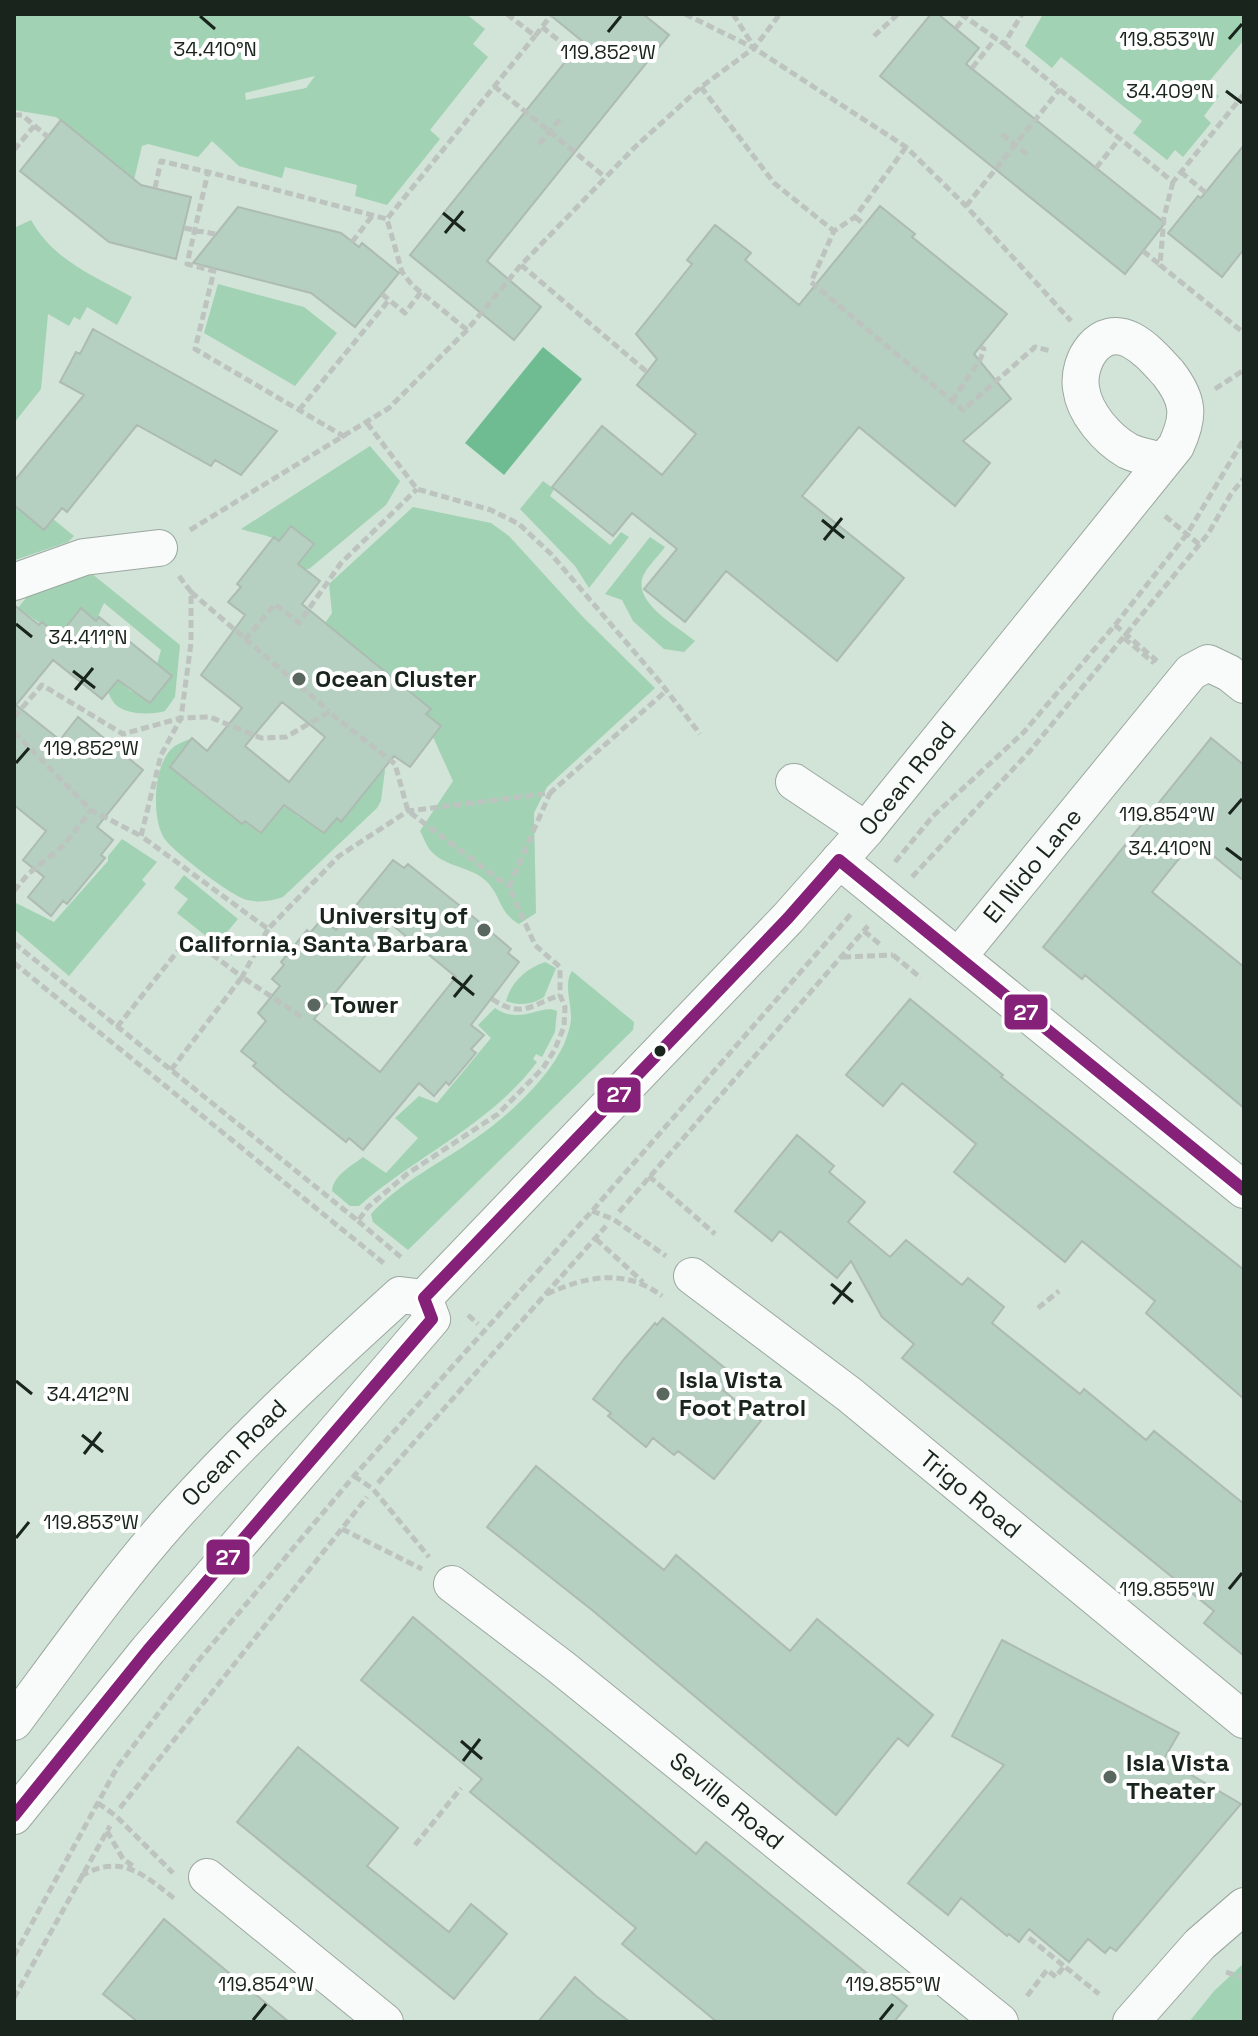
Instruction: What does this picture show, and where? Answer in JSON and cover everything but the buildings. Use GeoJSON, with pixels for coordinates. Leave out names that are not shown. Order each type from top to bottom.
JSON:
{"type":"FeatureCollection","features":[{"type":"Feature","properties":{"kind":"street","name":"Ocean Road"},"geometry":{"type":"LineString","coordinates":[[14,1722],[97,1609],[185,1504],[306,1380],[400,1295],[424,1298],[788,918],[866,830],[1176,446],[1186,425],[1186,404],[1170,375],[1151,354],[1129,339],[1109,336],[1089,352]]}},
{"type":"Feature","properties":{"kind":"street"},"geometry":{"type":"LineString","coordinates":[[1089,352],[1081,388],[1094,420],[1116,443],[1132,453],[1163,461]]}},
{"type":"Feature","properties":{"kind":"street"},"geometry":{"type":"LineString","coordinates":[[14,582],[84,557],[159,548]]}},
{"type":"Feature","properties":{"kind":"street","name":"El Nido Lane"},"geometry":{"type":"LineString","coordinates":[[958,957],[1191,672],[1208,663],[1229,673],[1244,685]]}},
{"type":"Feature","properties":{"kind":"street"},"geometry":{"type":"LineString","coordinates":[[794,782],[866,830]]}},
{"type":"Feature","properties":{"kind":"street"},"geometry":{"type":"LineString","coordinates":[[839,860],[888,887],[958,957],[1244,1190]]}},
{"type":"Feature","properties":{"kind":"street","name":"Trigo Road"},"geometry":{"type":"LineString","coordinates":[[679,1287],[850,1395],[1244,1720]]}},
{"type":"Feature","properties":{"kind":"street"},"geometry":{"type":"LineString","coordinates":[[14,1816],[148,1650],[432,1319],[424,1298]]}},
{"type":"Feature","properties":{"kind":"street","name":"Seville Road"},"geometry":{"type":"LineString","coordinates":[[452,1584],[561,1667],[1000,2022]]}},
{"type":"Feature","properties":{"kind":"street"},"geometry":{"type":"LineString","coordinates":[[192,1876],[385,2022]]}},
{"type":"Feature","properties":{"kind":"street"},"geometry":{"type":"LineString","coordinates":[[1131,2022],[1200,1944],[1244,1906]]}},
{"type":"Feature","properties":{"kind":"path"},"geometry":{"type":"LineString","coordinates":[[507,14],[535,36]]}},
{"type":"Feature","properties":{"kind":"path"},"geometry":{"type":"LineString","coordinates":[[387,219],[552,14]]}},
{"type":"Feature","properties":{"kind":"path"},"geometry":{"type":"LineString","coordinates":[[685,14],[754,48],[906,147],[966,206],[1089,352]]}},
{"type":"Feature","properties":{"kind":"path"},"geometry":{"type":"LineString","coordinates":[[733,14],[754,48]]}},
{"type":"Feature","properties":{"kind":"path"},"geometry":{"type":"LineString","coordinates":[[358,1221],[368,1207],[407,1174],[498,1114],[528,1084],[554,1051],[564,1027],[560,967],[535,945],[509,887],[408,811],[395,764],[329,712],[191,592],[159,548],[389,408],[467,330],[521,265],[605,177],[701,87],[754,48],[780,14]]}},
{"type":"Feature","properties":{"kind":"path"},"geometry":{"type":"LineString","coordinates":[[874,36],[898,14]]}},
{"type":"Feature","properties":{"kind":"path"},"geometry":{"type":"LineString","coordinates":[[1004,44],[1022,14]]}},
{"type":"Feature","properties":{"kind":"path"},"geometry":{"type":"LineString","coordinates":[[956,28],[963,16],[996,38],[1173,182]]}},
{"type":"Feature","properties":{"kind":"path"},"geometry":{"type":"LineString","coordinates":[[542,27],[573,52]]}},
{"type":"Feature","properties":{"kind":"path"},"geometry":{"type":"LineString","coordinates":[[972,68],[996,38]]}},
{"type":"Feature","properties":{"kind":"path"},"geometry":{"type":"LineString","coordinates":[[494,86],[605,177]]}},
{"type":"Feature","properties":{"kind":"path"},"geometry":{"type":"LineString","coordinates":[[701,87],[774,183],[834,231]]}},
{"type":"Feature","properties":{"kind":"path"},"geometry":{"type":"LineString","coordinates":[[966,206],[1060,89]]}},
{"type":"Feature","properties":{"kind":"path"},"geometry":{"type":"LineString","coordinates":[[1160,265],[1164,217],[1173,182],[1244,94]]}},
{"type":"Feature","properties":{"kind":"path"},"geometry":{"type":"LineString","coordinates":[[14,115],[22,115],[48,137]]}},
{"type":"Feature","properties":{"kind":"path"},"geometry":{"type":"LineString","coordinates":[[539,144],[560,119]]}},
{"type":"Feature","properties":{"kind":"path"},"geometry":{"type":"LineString","coordinates":[[14,150],[34,126]]}},
{"type":"Feature","properties":{"kind":"path"},"geometry":{"type":"LineString","coordinates":[[1002,134],[1028,155]]}},
{"type":"Feature","properties":{"kind":"path"},"geometry":{"type":"LineString","coordinates":[[1096,168],[1120,138]]}},
{"type":"Feature","properties":{"kind":"path"},"geometry":{"type":"LineString","coordinates":[[906,147],[855,217],[834,231],[811,282],[963,410],[1035,347],[1089,352]]}},
{"type":"Feature","properties":{"kind":"path"},"geometry":{"type":"LineString","coordinates":[[155,188],[161,161],[387,219]]}},
{"type":"Feature","properties":{"kind":"path"},"geometry":{"type":"LineString","coordinates":[[208,172],[187,264],[214,271],[195,349],[345,437]]}},
{"type":"Feature","properties":{"kind":"path"},"geometry":{"type":"LineString","coordinates":[[1181,172],[1206,193]]}},
{"type":"Feature","properties":{"kind":"path"},"geometry":{"type":"LineString","coordinates":[[352,242],[373,215]]}},
{"type":"Feature","properties":{"kind":"path"},"geometry":{"type":"LineString","coordinates":[[855,217],[865,225]]}},
{"type":"Feature","properties":{"kind":"path"},"geometry":{"type":"LineString","coordinates":[[387,219],[402,272],[467,330]]}},
{"type":"Feature","properties":{"kind":"path"},"geometry":{"type":"LineString","coordinates":[[184,228],[215,234]]}},
{"type":"Feature","properties":{"kind":"path"},"geometry":{"type":"LineString","coordinates":[[1143,251],[1244,333]]}},
{"type":"Feature","properties":{"kind":"path"},"geometry":{"type":"LineString","coordinates":[[521,265],[647,372]]}},
{"type":"Feature","properties":{"kind":"path"},"geometry":{"type":"LineString","coordinates":[[382,294],[405,313],[421,292]]}},
{"type":"Feature","properties":{"kind":"path"},"geometry":{"type":"LineString","coordinates":[[299,410],[389,300]]}},
{"type":"Feature","properties":{"kind":"path"},"geometry":{"type":"LineString","coordinates":[[952,401],[980,360],[984,349],[981,347]]}},
{"type":"Feature","properties":{"kind":"path"},"geometry":{"type":"LineString","coordinates":[[367,423],[417,489],[491,510],[519,524],[551,554],[700,734]]}},
{"type":"Feature","properties":{"kind":"path"},"geometry":{"type":"LineString","coordinates":[[888,887],[933,816],[1023,733],[1115,625],[1187,534],[1244,439]]}},
{"type":"Feature","properties":{"kind":"path"},"geometry":{"type":"LineString","coordinates":[[14,1956],[118,1766],[199,1660],[354,1476],[888,887],[1030,751],[1200,545],[1244,478]]}},
{"type":"Feature","properties":{"kind":"path"},"geometry":{"type":"LineString","coordinates":[[245,640],[275,604],[299,623],[341,563],[417,489]]}},
{"type":"Feature","properties":{"kind":"path"},"geometry":{"type":"LineString","coordinates":[[1161,513],[1200,545]]}},
{"type":"Feature","properties":{"kind":"path"},"geometry":{"type":"LineString","coordinates":[[141,836],[161,755],[181,718],[191,643],[191,592]]}},
{"type":"Feature","properties":{"kind":"path"},"geometry":{"type":"LineString","coordinates":[[1115,625],[1181,682]]}},
{"type":"Feature","properties":{"kind":"path"},"geometry":{"type":"LineString","coordinates":[[14,717],[42,685],[123,734],[181,718],[210,717],[261,738],[286,737],[329,712]]}},
{"type":"Feature","properties":{"kind":"path"},"geometry":{"type":"LineString","coordinates":[[509,887],[550,793],[666,691]]}},
{"type":"Feature","properties":{"kind":"path"},"geometry":{"type":"LineString","coordinates":[[14,732],[91,810],[141,836],[268,929]]}},
{"type":"Feature","properties":{"kind":"path"},"geometry":{"type":"LineString","coordinates":[[171,1070],[242,977],[268,929],[339,856],[408,811],[550,793]]}},
{"type":"Feature","properties":{"kind":"path"},"geometry":{"type":"LineString","coordinates":[[14,891],[28,874],[64,845],[91,810]]}},
{"type":"Feature","properties":{"kind":"path"},"geometry":{"type":"LineString","coordinates":[[619,1212],[864,931],[921,978]]}},
{"type":"Feature","properties":{"kind":"path"},"geometry":{"type":"LineString","coordinates":[[117,1027],[189,937],[302,1017]]}},
{"type":"Feature","properties":{"kind":"path"},"geometry":{"type":"LineString","coordinates":[[14,943],[402,1258]]}},
{"type":"Feature","properties":{"kind":"path"},"geometry":{"type":"LineString","coordinates":[[842,957],[894,955]]}},
{"type":"Feature","properties":{"kind":"path"},"geometry":{"type":"LineString","coordinates":[[14,963],[392,1270]]}},
{"type":"Feature","properties":{"kind":"path"},"geometry":{"type":"LineString","coordinates":[[492,999],[523,1011],[560,995]]}},
{"type":"Feature","properties":{"kind":"path"},"geometry":{"type":"LineString","coordinates":[[649,1176],[715,1234]]}},
{"type":"Feature","properties":{"kind":"path"},"geometry":{"type":"LineString","coordinates":[[592,1211],[613,1219],[679,1287]]}},
{"type":"Feature","properties":{"kind":"path"},"geometry":{"type":"LineString","coordinates":[[378,1483],[606,1226]]}},
{"type":"Feature","properties":{"kind":"path"},"geometry":{"type":"LineString","coordinates":[[596,1239],[644,1283]]}},
{"type":"Feature","properties":{"kind":"path"},"geometry":{"type":"LineString","coordinates":[[544,1295],[599,1277],[679,1287]]}},
{"type":"Feature","properties":{"kind":"path"},"geometry":{"type":"LineString","coordinates":[[1038,1308],[1059,1291]]}},
{"type":"Feature","properties":{"kind":"path"},"geometry":{"type":"LineString","coordinates":[[467,1314],[478,1324]]}},
{"type":"Feature","properties":{"kind":"path"},"geometry":{"type":"LineString","coordinates":[[492,1337],[501,1344]]}},
{"type":"Feature","properties":{"kind":"path"},"geometry":{"type":"LineString","coordinates":[[354,1476],[373,1489],[452,1584]]}},
{"type":"Feature","properties":{"kind":"path"},"geometry":{"type":"LineString","coordinates":[[120,1808],[367,1497]]}},
{"type":"Feature","properties":{"kind":"path"},"geometry":{"type":"LineString","coordinates":[[342,1529],[452,1584]]}},
{"type":"Feature","properties":{"kind":"path"},"geometry":{"type":"LineString","coordinates":[[415,1845],[461,1788]]}},
{"type":"Feature","properties":{"kind":"path"},"geometry":{"type":"LineString","coordinates":[[98,1803],[192,1876]]}},
{"type":"Feature","properties":{"kind":"path"},"geometry":{"type":"LineString","coordinates":[[14,1998],[109,1828],[123,1859],[175,1899]]}},
{"type":"Feature","properties":{"kind":"path"},"geometry":{"type":"LineString","coordinates":[[80,1877],[103,1867],[117,1866],[147,1876]]}},
{"type":"Feature","properties":{"kind":"path"},"geometry":{"type":"LineString","coordinates":[[1029,1938],[1099,1994]]}},
{"type":"Feature","properties":{"kind":"path"},"geometry":{"type":"LineString","coordinates":[[1027,1996],[1047,1970],[1056,1977],[1064,1966]]}},
{"type":"Feature","properties":{"kind":"path"},"geometry":{"type":"LineString","coordinates":[[1226,1972],[1244,1978]]}},
{"type":"Feature","properties":{"kind":"shaded area"},"geometry":{"type":"Polygon","coordinates":[[[14,14],[466,14],[485,29],[473,44],[488,57],[430,130],[440,139],[387,205],[355,196],[357,185],[285,167],[282,178],[239,166],[212,141],[198,157],[148,144],[142,146],[134,180],[56,117],[14,110],[14,14]],[[315,76],[245,93],[246,100],[306,88],[315,76]]]}},
{"type":"Feature","properties":{"kind":"shaded area"},"geometry":{"type":"Polygon","coordinates":[[[1043,14],[1244,14],[1244,40],[1206,85],[1219,96],[1204,116],[1211,123],[1183,157],[1175,150],[1167,160],[1133,133],[1142,121],[1061,57],[1052,68],[1025,46],[1043,14]]]}},
{"type":"Feature","properties":{"kind":"shaded area"},"geometry":{"type":"Polygon","coordinates":[[[31,220],[63,257],[132,297],[117,325],[87,307],[80,320],[74,317],[69,326],[48,314],[41,389],[14,423],[14,228],[31,220]]]}},
{"type":"Feature","properties":{"kind":"shaded area"},"geometry":{"type":"Polygon","coordinates":[[[218,284],[304,307],[337,333],[295,386],[204,333],[218,284]]]}},
{"type":"Feature","properties":{"kind":"shaded area"},"geometry":{"type":"Polygon","coordinates":[[[543,347],[582,379],[504,475],[465,443],[543,347]]]}},
{"type":"Feature","properties":{"kind":"shaded area"},"geometry":{"type":"Polygon","coordinates":[[[370,446],[400,481],[386,505],[309,569],[297,565],[291,526],[279,541],[241,529],[370,446]]]}},
{"type":"Feature","properties":{"kind":"shaded area"},"geometry":{"type":"Polygon","coordinates":[[[543,481],[554,489],[550,496],[610,545],[621,532],[629,537],[589,588],[575,566],[520,509],[543,481]]]}},
{"type":"Feature","properties":{"kind":"shaded area"},"geometry":{"type":"Polygon","coordinates":[[[14,505],[44,530],[53,519],[74,536],[68,542],[15,560],[14,505]]]}},
{"type":"Feature","properties":{"kind":"shaded area"},"geometry":{"type":"Polygon","coordinates":[[[413,507],[491,523],[509,536],[582,616],[655,688],[547,787],[534,813],[536,913],[519,924],[508,915],[483,878],[439,858],[429,848],[420,831],[453,781],[433,737],[441,726],[426,714],[430,709],[320,630],[332,613],[329,584],[413,507]]]}},
{"type":"Feature","properties":{"kind":"shaded area"},"geometry":{"type":"Polygon","coordinates":[[[650,537],[665,547],[644,575],[642,589],[645,598],[660,614],[695,641],[684,652],[664,649],[633,621],[622,600],[605,594],[650,537]]]}},
{"type":"Feature","properties":{"kind":"shaded area"},"geometry":{"type":"Polygon","coordinates":[[[91,573],[180,645],[175,697],[165,711],[132,712],[119,708],[111,698],[106,686],[118,680],[132,692],[157,664],[161,650],[104,603],[96,621],[81,609],[60,637],[18,608],[33,589],[91,573]]]}},
{"type":"Feature","properties":{"kind":"shaded area"},"geometry":{"type":"Polygon","coordinates":[[[192,738],[173,763],[188,775],[186,780],[242,824],[245,821],[260,833],[279,798],[299,817],[302,816],[324,833],[337,818],[342,821],[366,791],[352,742],[385,770],[381,801],[283,897],[266,901],[247,900],[190,863],[169,844],[160,829],[156,790],[162,764],[175,746],[192,738]]]}},
{"type":"Feature","properties":{"kind":"shaded area"},"geometry":{"type":"Polygon","coordinates":[[[122,839],[157,862],[142,880],[146,884],[69,976],[14,929],[14,902],[54,922],[108,861],[108,856],[122,839]]]}},
{"type":"Feature","properties":{"kind":"shaded area"},"geometry":{"type":"Polygon","coordinates":[[[184,875],[238,919],[227,932],[240,944],[231,956],[177,913],[188,899],[174,888],[184,875]]]}},
{"type":"Feature","properties":{"kind":"shaded area"},"geometry":{"type":"Polygon","coordinates":[[[545,962],[556,968],[544,997],[526,1004],[506,1001],[521,977],[545,962]]]}},
{"type":"Feature","properties":{"kind":"shaded area"},"geometry":{"type":"Polygon","coordinates":[[[572,971],[634,1022],[633,1030],[408,1250],[373,1222],[371,1214],[408,1182],[497,1122],[544,1075],[558,1055],[568,1032],[571,1020],[568,982],[572,971]]]}},
{"type":"Feature","properties":{"kind":"shaded area"},"geometry":{"type":"Polygon","coordinates":[[[495,1008],[513,1015],[551,1009],[557,1011],[555,1032],[542,1057],[536,1054],[533,1059],[537,1062],[518,1084],[475,1122],[359,1206],[350,1206],[332,1191],[336,1181],[363,1157],[386,1173],[418,1138],[395,1118],[419,1096],[437,1103],[491,1038],[478,1025],[495,1008]]]}},
{"type":"Feature","properties":{"kind":"shaded area"},"geometry":{"type":"Polygon","coordinates":[[[1244,1963],[1244,2022],[1189,2022],[1214,1991],[1244,1963]]]}},
{"type":"Feature","properties":{"kind":"transit line","name":"27"},"geometry":{"type":"LineString","coordinates":[[424,1298],[788,918],[839,860],[1244,1190]]}},
{"type":"Feature","properties":{"kind":"transit line","name":"27"},"geometry":{"type":"LineString","coordinates":[[14,1816],[148,1650],[432,1319],[424,1298]]}},
{"type":"Feature","properties":{"kind":"place","name":"Ocean Cluster"},"geometry":{"type":"Point","coordinates":[299,679]}},
{"type":"Feature","properties":{"kind":"place","name":"University of California, Santa Barbara"},"geometry":{"type":"Point","coordinates":[484,930]}},
{"type":"Feature","properties":{"kind":"place","name":"Tower"},"geometry":{"type":"Point","coordinates":[314,1005]}},
{"type":"Feature","properties":{"kind":"place","name":"Isla Vista Foot Patrol"},"geometry":{"type":"Point","coordinates":[663,1394]}},
{"type":"Feature","properties":{"kind":"place","name":"Isla Vista Theater"},"geometry":{"type":"Point","coordinates":[1110,1777]}}]}
